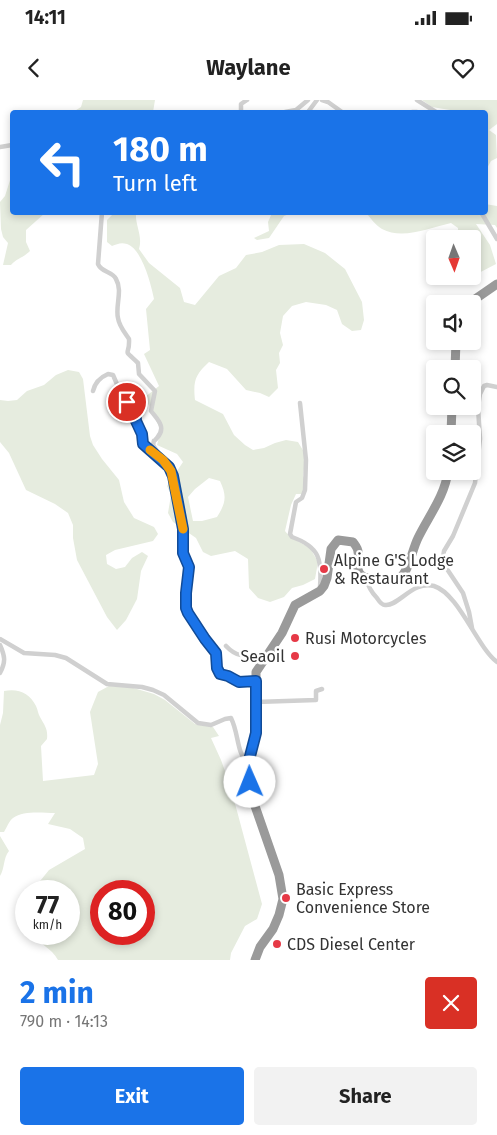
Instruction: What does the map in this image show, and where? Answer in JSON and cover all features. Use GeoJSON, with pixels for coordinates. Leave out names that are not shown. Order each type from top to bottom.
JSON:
{"type":"FeatureCollection","features":[{"type":"Feature","properties":{"kind":"highway"},"geometry":{"type":"LineString","coordinates":[[481,295],[497,284]]}},
{"type":"Feature","properties":{"kind":"highway"},"geometry":{"type":"LineString","coordinates":[[254,960],[279,915],[282,892],[279,874],[255,806],[248,764],[256,733],[256,672],[282,633],[295,605],[320,591],[326,582],[331,549],[338,540],[345,539],[353,542],[358,550],[358,572],[366,578],[394,581],[402,576],[417,540],[444,490],[446,480]]}},
{"type":"Feature","properties":{"kind":"street"},"geometry":{"type":"LineString","coordinates":[[241,110],[241,104],[247,100]]}},
{"type":"Feature","properties":{"kind":"street"},"geometry":{"type":"LineString","coordinates":[[296,110],[308,100]]}},
{"type":"Feature","properties":{"kind":"street"},"geometry":{"type":"LineString","coordinates":[[322,100],[339,110]]}},
{"type":"Feature","properties":{"kind":"street"},"geometry":{"type":"LineString","coordinates":[[417,100],[433,110]]}},
{"type":"Feature","properties":{"kind":"street"},"geometry":{"type":"LineString","coordinates":[[102,215],[98,264],[102,270],[111,274],[117,280],[119,296],[117,317],[129,339],[128,355],[138,363],[139,374],[155,391],[151,411],[161,425],[160,435],[153,445],[169,467],[173,476],[183,529],[183,553],[189,571],[186,593],[188,613],[216,653],[217,668],[220,674],[239,682],[256,681]]}},
{"type":"Feature","properties":{"kind":"street"},"geometry":{"type":"LineString","coordinates":[[483,215],[497,239]]}},
{"type":"Feature","properties":{"kind":"street"},"geometry":{"type":"LineString","coordinates":[[93,391],[96,383],[104,376],[108,374],[113,375],[123,398],[134,406],[136,421],[142,434],[143,444],[163,460]]}},
{"type":"Feature","properties":{"kind":"street"},"geometry":{"type":"LineString","coordinates":[[472,628],[463,593],[445,566],[443,557],[475,483],[480,439],[478,407],[480,394],[484,386],[497,387]]}},
{"type":"Feature","properties":{"kind":"street"},"geometry":{"type":"LineString","coordinates":[[300,403],[306,460],[305,490],[302,498],[296,502],[290,534],[292,537],[310,546],[318,555],[321,566],[320,591]]}},
{"type":"Feature","properties":{"kind":"street"},"geometry":{"type":"LineString","coordinates":[[366,578],[373,594],[386,606],[393,604],[416,588],[434,586],[449,597],[497,662]]}},
{"type":"Feature","properties":{"kind":"street"},"geometry":{"type":"LineString","coordinates":[[0,641],[5,661],[0,673]]}},
{"type":"Feature","properties":{"kind":"street"},"geometry":{"type":"LineString","coordinates":[[0,641],[24,653],[54,655],[66,658],[107,684],[142,687],[153,690],[164,695],[198,723],[211,725],[231,718],[238,735],[241,756],[248,764]]}},
{"type":"Feature","properties":{"kind":"street"},"geometry":{"type":"LineString","coordinates":[[226,646],[239,656],[270,653]]}},
{"type":"Feature","properties":{"kind":"street"},"geometry":{"type":"LineString","coordinates":[[316,700],[316,691],[322,689]]}},
{"type":"Feature","properties":{"kind":"street"},"geometry":{"type":"LineString","coordinates":[[256,702],[323,700]]}},
{"type":"Feature","properties":{"kind":"shaded area"},"geometry":{"type":"Polygon","coordinates":[[[83,100],[155,100],[153,110],[76,110],[81,107],[83,100]]]}},
{"type":"Feature","properties":{"kind":"shaded area"},"geometry":{"type":"Polygon","coordinates":[[[422,100],[497,100],[497,124],[489,130],[496,135],[497,158],[491,161],[488,166],[488,110],[450,110],[432,107],[422,100]]]}},
{"type":"Feature","properties":{"kind":"shaded area"},"geometry":{"type":"Polygon","coordinates":[[[10,180],[10,215],[43,215],[26,230],[26,242],[30,251],[11,265],[3,265],[8,243],[3,237],[1,229],[0,202],[5,196],[10,180]]]}},
{"type":"Feature","properties":{"kind":"shaded area"},"geometry":{"type":"Polygon","coordinates":[[[488,204],[497,206],[497,228],[495,225],[476,224],[480,230],[458,230],[451,223],[407,233],[390,232],[382,229],[368,215],[488,215],[488,204]]]}},
{"type":"Feature","properties":{"kind":"shaded area"},"geometry":{"type":"Polygon","coordinates":[[[112,215],[136,215],[140,240],[139,249],[149,263],[180,288],[184,302],[195,305],[219,276],[236,268],[246,255],[262,252],[279,245],[304,244],[325,253],[345,269],[362,302],[364,320],[361,330],[352,331],[342,324],[337,310],[326,305],[306,302],[292,306],[283,316],[280,333],[283,345],[279,353],[280,363],[276,370],[278,388],[269,397],[246,390],[227,369],[209,362],[196,379],[194,388],[195,400],[223,414],[234,435],[245,445],[253,450],[286,440],[298,442],[304,452],[303,476],[307,486],[303,494],[296,494],[291,505],[285,531],[290,537],[310,548],[318,562],[315,579],[292,588],[284,597],[270,602],[258,598],[249,588],[248,559],[235,551],[211,556],[203,552],[196,538],[173,522],[168,513],[171,495],[167,486],[183,462],[177,454],[157,445],[161,431],[145,397],[159,386],[144,354],[150,350],[146,309],[154,299],[151,285],[141,260],[132,247],[121,243],[112,246],[107,242],[107,220],[112,215]],[[209,478],[195,489],[188,497],[193,521],[217,517],[222,508],[224,491],[220,481],[209,478]]]}},
{"type":"Feature","properties":{"kind":"shaded area"},"geometry":{"type":"Polygon","coordinates":[[[271,215],[287,215],[284,216],[269,238],[257,240],[254,238],[269,231],[268,222],[271,215]]]}},
{"type":"Feature","properties":{"kind":"shaded area"},"geometry":{"type":"Polygon","coordinates":[[[481,232],[490,245],[496,264],[481,272],[481,232]]]}},
{"type":"Feature","properties":{"kind":"shaded area"},"geometry":{"type":"Polygon","coordinates":[[[68,370],[79,372],[83,379],[90,436],[93,445],[119,480],[124,502],[134,518],[154,527],[158,534],[153,541],[115,550],[106,555],[107,564],[116,569],[125,567],[132,558],[142,552],[148,556],[141,571],[137,599],[126,620],[117,630],[107,617],[77,560],[73,525],[68,513],[55,504],[26,490],[9,453],[0,442],[0,400],[17,400],[27,391],[44,385],[56,375],[68,370]]]}},
{"type":"Feature","properties":{"kind":"shaded area"},"geometry":{"type":"Polygon","coordinates":[[[109,686],[130,687],[154,694],[165,700],[195,724],[213,727],[219,736],[211,738],[230,785],[262,904],[257,919],[245,926],[231,953],[230,960],[58,960],[44,945],[80,945],[80,880],[41,880],[49,870],[85,849],[83,838],[70,829],[48,824],[55,813],[34,812],[17,815],[10,821],[4,832],[0,832],[0,725],[3,713],[4,691],[14,690],[27,695],[36,706],[46,728],[47,739],[41,746],[43,781],[94,775],[98,764],[90,712],[98,692],[109,686]]]}},
{"type":"Feature","properties":{"kind":"shaded area"},"geometry":{"type":"Polygon","coordinates":[[[0,836],[9,851],[0,876],[0,836]]]}},
{"type":"Feature","properties":{"kind":"slow traffic"},"geometry":{"type":"LineString","coordinates":[[150,450],[163,460],[171,471],[183,529]]}},
{"type":"Feature","properties":{"kind":"place","name":"Alpine G'S Lodge & Restaurant"},"geometry":{"type":"Point","coordinates":[324,569]}},
{"type":"Feature","properties":{"kind":"place","name":"Rusi Motorcycles"},"geometry":{"type":"Point","coordinates":[295,638]}},
{"type":"Feature","properties":{"kind":"place","name":"Seaoil"},"geometry":{"type":"Point","coordinates":[295,656]}},
{"type":"Feature","properties":{"kind":"place","name":"Basic Express Convenience Store"},"geometry":{"type":"Point","coordinates":[286,898]}},
{"type":"Feature","properties":{"kind":"place","name":"CDS Diesel Center"},"geometry":{"type":"Point","coordinates":[277,944]}},
{"type":"Feature","properties":{"kind":"route"},"geometry":{"type":"LineString","coordinates":[[127,402],[135,408],[136,421],[142,434],[143,444],[163,460],[173,476],[184,536],[183,553],[189,567],[186,593],[188,613],[218,656],[217,668],[221,675],[228,676],[239,682],[256,681],[257,721],[248,764],[250,782]]}}]}
